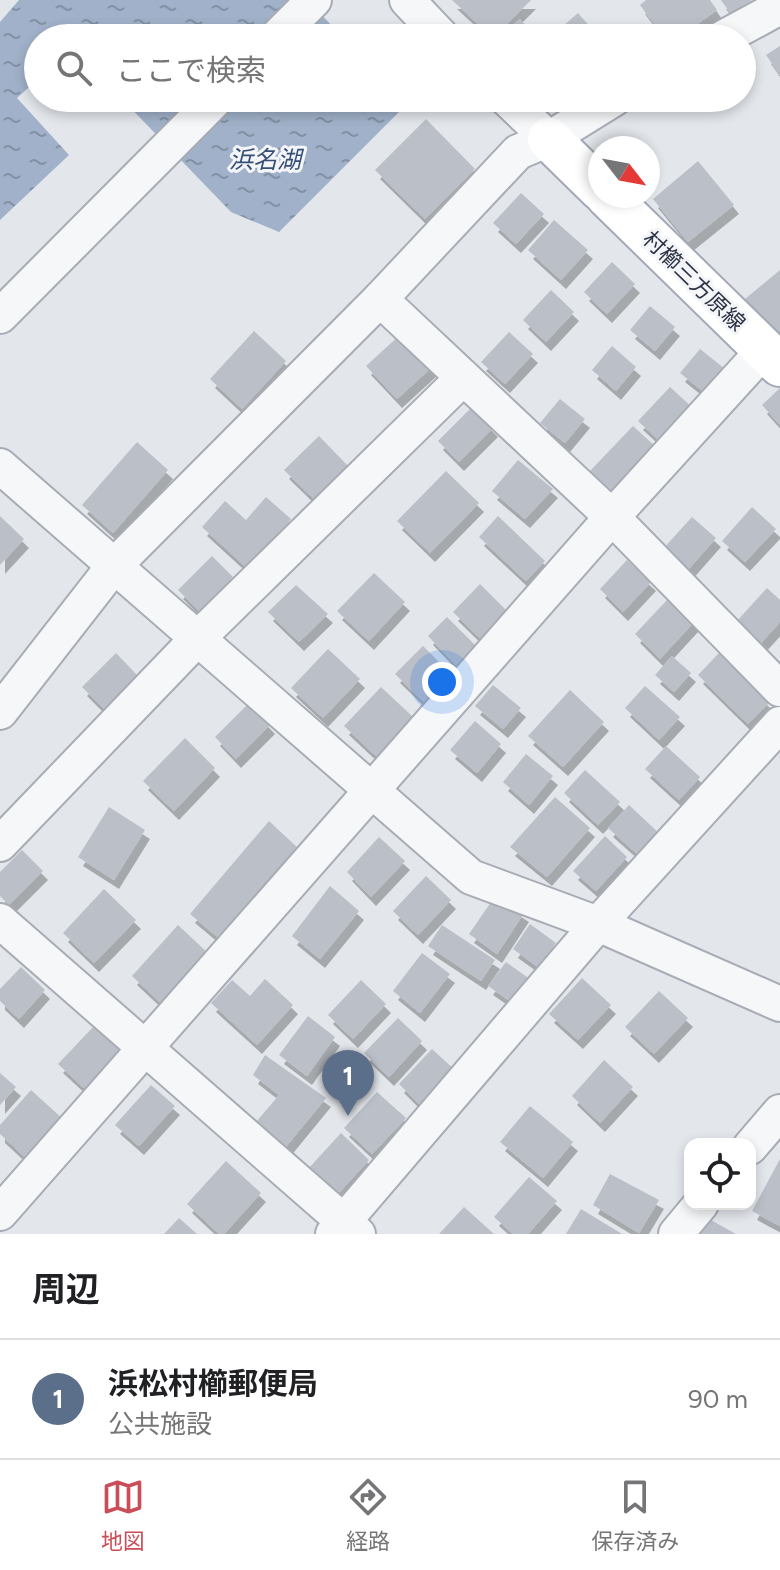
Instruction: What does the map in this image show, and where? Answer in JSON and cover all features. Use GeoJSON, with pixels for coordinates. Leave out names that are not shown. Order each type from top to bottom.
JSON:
{"type":"FeatureCollection","features":[{"type":"Feature","properties":{"kind":"main road"},"geometry":{"type":"LineString","coordinates":[[549,139],[588,177]]}},
{"type":"Feature","properties":{"kind":"main road","name":"村櫛三方原線"},"geometry":{"type":"LineString","coordinates":[[619,208],[772,358]]}},
{"type":"Feature","properties":{"kind":"street"},"geometry":{"type":"LineString","coordinates":[[290,24],[314,0]]}},
{"type":"Feature","properties":{"kind":"street"},"geometry":{"type":"LineString","coordinates":[[407,0],[430,24]]}},
{"type":"Feature","properties":{"kind":"street"},"geometry":{"type":"LineString","coordinates":[[749,24],[780,7]]}},
{"type":"Feature","properties":{"kind":"street"},"geometry":{"type":"LineString","coordinates":[[0,316],[203,112]]}},
{"type":"Feature","properties":{"kind":"street"},"geometry":{"type":"LineString","coordinates":[[521,112],[549,139]]}},
{"type":"Feature","properties":{"kind":"street"},"geometry":{"type":"LineString","coordinates":[[0,712],[113,567],[380,299],[518,152],[549,139],[592,112]]}},
{"type":"Feature","properties":{"kind":"street"},"geometry":{"type":"LineString","coordinates":[[380,299],[612,517],[780,689]]}},
{"type":"Feature","properties":{"kind":"street"},"geometry":{"type":"LineString","coordinates":[[0,1213],[612,517],[772,358]]}},
{"type":"Feature","properties":{"kind":"street"},"geometry":{"type":"LineString","coordinates":[[0,844],[198,638],[462,379]]}},
{"type":"Feature","properties":{"kind":"street"},"geometry":{"type":"LineString","coordinates":[[0,466],[471,877],[598,924],[780,1004]]}},
{"type":"Feature","properties":{"kind":"street"},"geometry":{"type":"LineString","coordinates":[[0,921],[145,1046],[345,1230],[598,924],[780,724]]}},
{"type":"Feature","properties":{"kind":"street"},"geometry":{"type":"LineString","coordinates":[[756,1140],[780,1112]]}},
{"type":"Feature","properties":{"kind":"street"},"geometry":{"type":"LineString","coordinates":[[676,1234],[696,1210]]}},
{"type":"Feature","properties":{"kind":"water"},"geometry":{"type":"Polygon","coordinates":[[[19,0],[307,0],[330,24],[24,24],[24,92],[17,98],[24,106],[24,112],[30,112],[69,155],[0,220],[0,22],[19,0]]]}},
{"type":"Feature","properties":{"kind":"water","name":"浜名湖"},"geometry":{"type":"Polygon","coordinates":[[[135,112],[399,112],[279,232],[231,212],[135,112]]]}},
{"type":"Feature","properties":{"kind":"building"},"geometry":{"type":"Polygon","coordinates":[[[452,0],[531,0],[507,24],[478,24],[452,0]]]}},
{"type":"Feature","properties":{"kind":"building"},"geometry":{"type":"Polygon","coordinates":[[[646,0],[710,0],[717,10],[698,24],[654,24],[640,5],[646,0]]]}},
{"type":"Feature","properties":{"kind":"building"},"geometry":{"type":"Polygon","coordinates":[[[721,0],[752,0],[731,14],[721,0]]]}},
{"type":"Feature","properties":{"kind":"building"},"geometry":{"type":"Polygon","coordinates":[[[578,13],[588,24],[565,24],[578,13]]]}},
{"type":"Feature","properties":{"kind":"building"},"geometry":{"type":"Polygon","coordinates":[[[780,46],[780,75],[766,55],[780,46]]]}},
{"type":"Feature","properties":{"kind":"building"},"geometry":{"type":"Polygon","coordinates":[[[426,119],[475,169],[425,219],[375,170],[426,119]]]}},
{"type":"Feature","properties":{"kind":"building"},"geometry":{"type":"Polygon","coordinates":[[[698,161],[734,205],[688,242],[660,208],[660,193],[698,161]]]}},
{"type":"Feature","properties":{"kind":"building"},"geometry":{"type":"Polygon","coordinates":[[[521,193],[544,214],[516,244],[493,223],[521,193]]]}},
{"type":"Feature","properties":{"kind":"building"},"geometry":{"type":"Polygon","coordinates":[[[554,220],[588,250],[561,280],[528,250],[554,220]]]}},
{"type":"Feature","properties":{"kind":"building"},"geometry":{"type":"Polygon","coordinates":[[[612,262],[635,284],[607,314],[584,292],[612,262]]]}},
{"type":"Feature","properties":{"kind":"building"},"geometry":{"type":"Polygon","coordinates":[[[780,270],[780,342],[745,299],[780,270]]]}},
{"type":"Feature","properties":{"kind":"building"},"geometry":{"type":"Polygon","coordinates":[[[551,290],[574,312],[546,342],[523,320],[551,290]]]}},
{"type":"Feature","properties":{"kind":"building"},"geometry":{"type":"Polygon","coordinates":[[[650,306],[675,327],[655,351],[630,330],[650,306]]]}},
{"type":"Feature","properties":{"kind":"building"},"geometry":{"type":"Polygon","coordinates":[[[254,331],[286,361],[242,409],[210,379],[254,331]]]}},
{"type":"Feature","properties":{"kind":"building"},"geometry":{"type":"Polygon","coordinates":[[[509,332],[533,354],[505,384],[481,362],[509,332]]]}},
{"type":"Feature","properties":{"kind":"building"},"geometry":{"type":"Polygon","coordinates":[[[402,333],[432,367],[397,399],[366,366],[402,333]]]}},
{"type":"Feature","properties":{"kind":"building"},"geometry":{"type":"Polygon","coordinates":[[[612,346],[636,367],[616,391],[592,370],[612,346]]]}},
{"type":"Feature","properties":{"kind":"building"},"geometry":{"type":"Polygon","coordinates":[[[700,349],[725,369],[705,393],[680,373],[700,349]]]}},
{"type":"Feature","properties":{"kind":"building"},"geometry":{"type":"Polygon","coordinates":[[[670,387],[694,409],[662,443],[638,421],[670,387]]]}},
{"type":"Feature","properties":{"kind":"building"},"geometry":{"type":"Polygon","coordinates":[[[780,388],[780,425],[762,405],[780,388]]]}},
{"type":"Feature","properties":{"kind":"building"},"geometry":{"type":"Polygon","coordinates":[[[560,399],[585,419],[565,443],[540,423],[560,399]]]}},
{"type":"Feature","properties":{"kind":"building"},"geometry":{"type":"Polygon","coordinates":[[[472,407],[493,428],[459,462],[438,441],[472,407]]]}},
{"type":"Feature","properties":{"kind":"building"},"geometry":{"type":"Polygon","coordinates":[[[633,426],[657,448],[613,495],[589,472],[633,426]]]}},
{"type":"Feature","properties":{"kind":"building"},"geometry":{"type":"Polygon","coordinates":[[[319,436],[349,467],[315,500],[284,470],[319,436]]]}},
{"type":"Feature","properties":{"kind":"building"},"geometry":{"type":"Polygon","coordinates":[[[137,442],[168,470],[113,533],[82,505],[137,442]]]}},
{"type":"Feature","properties":{"kind":"building"},"geometry":{"type":"Polygon","coordinates":[[[518,460],[553,489],[525,519],[492,491],[518,460]]]}},
{"type":"Feature","properties":{"kind":"building"},"geometry":{"type":"Polygon","coordinates":[[[446,471],[479,503],[430,553],[397,521],[446,471]]]}},
{"type":"Feature","properties":{"kind":"building"},"geometry":{"type":"Polygon","coordinates":[[[266,497],[291,519],[247,568],[202,527],[225,501],[246,520],[266,497]]]}},
{"type":"Feature","properties":{"kind":"building"},"geometry":{"type":"Polygon","coordinates":[[[752,507],[776,529],[745,562],[722,541],[752,507]]]}},
{"type":"Feature","properties":{"kind":"building"},"geometry":{"type":"Polygon","coordinates":[[[0,516],[24,539],[0,565],[0,516]]]}},
{"type":"Feature","properties":{"kind":"building"},"geometry":{"type":"Polygon","coordinates":[[[498,516],[545,561],[526,581],[479,537],[498,516]]]}},
{"type":"Feature","properties":{"kind":"building"},"geometry":{"type":"Polygon","coordinates":[[[692,517],[716,538],[686,572],[662,550],[692,517]]]}},
{"type":"Feature","properties":{"kind":"building"},"geometry":{"type":"Polygon","coordinates":[[[212,556],[233,577],[200,612],[178,590],[212,556]]]}},
{"type":"Feature","properties":{"kind":"building"},"geometry":{"type":"Polygon","coordinates":[[[627,560],[651,582],[623,612],[600,589],[627,560]]]}},
{"type":"Feature","properties":{"kind":"building"},"geometry":{"type":"Polygon","coordinates":[[[374,573],[405,602],[369,641],[337,611],[374,573]]]}},
{"type":"Feature","properties":{"kind":"building"},"geometry":{"type":"Polygon","coordinates":[[[480,584],[510,614],[484,642],[453,612],[480,584]]]}},
{"type":"Feature","properties":{"kind":"building"},"geometry":{"type":"Polygon","coordinates":[[[296,585],[328,614],[299,642],[268,612],[296,585]]]}},
{"type":"Feature","properties":{"kind":"building"},"geometry":{"type":"Polygon","coordinates":[[[767,588],[780,600],[780,622],[760,644],[736,622],[767,588]]]}},
{"type":"Feature","properties":{"kind":"building"},"geometry":{"type":"Polygon","coordinates":[[[668,599],[694,622],[660,659],[635,634],[668,599]]]}},
{"type":"Feature","properties":{"kind":"building"},"geometry":{"type":"Polygon","coordinates":[[[447,617],[477,647],[457,666],[428,636],[447,617]]]}},
{"type":"Feature","properties":{"kind":"building"},"geometry":{"type":"Polygon","coordinates":[[[423,646],[453,676],[426,704],[395,674],[423,646]]]}},
{"type":"Feature","properties":{"kind":"building"},"geometry":{"type":"Polygon","coordinates":[[[328,649],[360,679],[323,718],[291,688],[328,649]]]}},
{"type":"Feature","properties":{"kind":"building"},"geometry":{"type":"Polygon","coordinates":[[[116,653],[137,675],[104,709],[82,687],[116,653]]]}},
{"type":"Feature","properties":{"kind":"building"},"geometry":{"type":"Polygon","coordinates":[[[719,653],[769,703],[748,724],[698,675],[719,653]]]}},
{"type":"Feature","properties":{"kind":"building"},"geometry":{"type":"Polygon","coordinates":[[[672,656],[691,673],[674,692],[655,675],[672,656]]]}},
{"type":"Feature","properties":{"kind":"building"},"geometry":{"type":"Polygon","coordinates":[[[493,685],[521,708],[503,729],[475,706],[493,685]]]}},
{"type":"Feature","properties":{"kind":"building"},"geometry":{"type":"Polygon","coordinates":[[[645,686],[680,717],[659,740],[625,708],[645,686]]]}},
{"type":"Feature","properties":{"kind":"building"},"geometry":{"type":"Polygon","coordinates":[[[381,687],[413,717],[376,756],[344,726],[381,687]]]}},
{"type":"Feature","properties":{"kind":"building"},"geometry":{"type":"Polygon","coordinates":[[[570,690],[604,722],[563,767],[528,736],[570,690]]]}},
{"type":"Feature","properties":{"kind":"building"},"geometry":{"type":"Polygon","coordinates":[[[249,703],[270,725],[236,759],[215,737],[249,703]]]}},
{"type":"Feature","properties":{"kind":"building"},"geometry":{"type":"Polygon","coordinates":[[[475,721],[501,744],[477,773],[450,750],[475,721]]]}},
{"type":"Feature","properties":{"kind":"building"},"geometry":{"type":"Polygon","coordinates":[[[185,738],[215,768],[174,811],[143,781],[185,738]]]}},
{"type":"Feature","properties":{"kind":"building"},"geometry":{"type":"Polygon","coordinates":[[[666,746],[700,777],[679,800],[645,769],[666,746]]]}},
{"type":"Feature","properties":{"kind":"building"},"geometry":{"type":"Polygon","coordinates":[[[526,754],[553,776],[529,805],[503,782],[526,754]]]}},
{"type":"Feature","properties":{"kind":"building"},"geometry":{"type":"Polygon","coordinates":[[[585,770],[620,802],[598,825],[564,793],[585,770]]]}},
{"type":"Feature","properties":{"kind":"building"},"geometry":{"type":"Polygon","coordinates":[[[555,797],[590,828],[547,877],[510,847],[555,797]]]}},
{"type":"Feature","properties":{"kind":"building"},"geometry":{"type":"Polygon","coordinates":[[[629,805],[663,837],[643,859],[608,828],[629,805]]]}},
{"type":"Feature","properties":{"kind":"building"},"geometry":{"type":"Polygon","coordinates":[[[109,807],[145,830],[114,880],[78,857],[109,807]]]}},
{"type":"Feature","properties":{"kind":"building"},"geometry":{"type":"Polygon","coordinates":[[[269,821],[300,850],[221,940],[190,914],[269,821]]]}},
{"type":"Feature","properties":{"kind":"building"},"geometry":{"type":"Polygon","coordinates":[[[605,836],[627,857],[596,891],[573,871],[605,836]]]}},
{"type":"Feature","properties":{"kind":"building"},"geometry":{"type":"Polygon","coordinates":[[[379,837],[405,861],[371,897],[347,872],[379,837]]]}},
{"type":"Feature","properties":{"kind":"building"},"geometry":{"type":"Polygon","coordinates":[[[22,850],[43,871],[9,905],[0,896],[0,872],[22,850]]]}},
{"type":"Feature","properties":{"kind":"building"},"geometry":{"type":"Polygon","coordinates":[[[426,876],[451,900],[418,935],[393,911],[426,876]]]}},
{"type":"Feature","properties":{"kind":"building"},"geometry":{"type":"Polygon","coordinates":[[[330,886],[359,911],[320,959],[292,936],[330,886]]]}},
{"type":"Feature","properties":{"kind":"building"},"geometry":{"type":"Polygon","coordinates":[[[104,889],[136,920],[94,963],[63,933],[104,889]]]}},
{"type":"Feature","properties":{"kind":"building"},"geometry":{"type":"Polygon","coordinates":[[[496,895],[524,913],[497,954],[469,934],[496,895]]]}},
{"type":"Feature","properties":{"kind":"building"},"geometry":{"type":"Polygon","coordinates":[[[530,924],[556,943],[538,967],[513,949],[530,924]]]}},
{"type":"Feature","properties":{"kind":"building"},"geometry":{"type":"Polygon","coordinates":[[[178,925],[209,954],[163,1005],[132,976],[178,925]]]}},
{"type":"Feature","properties":{"kind":"building"},"geometry":{"type":"Polygon","coordinates":[[[442,925],[495,960],[481,981],[428,946],[442,925]]]}},
{"type":"Feature","properties":{"kind":"building"},"geometry":{"type":"Polygon","coordinates":[[[422,953],[450,974],[420,1013],[393,991],[422,953]]]}},
{"type":"Feature","properties":{"kind":"building"},"geometry":{"type":"Polygon","coordinates":[[[506,962],[531,980],[514,1004],[488,986],[506,962]]]}},
{"type":"Feature","properties":{"kind":"building"},"geometry":{"type":"Polygon","coordinates":[[[21,967],[45,990],[19,1019],[0,1001],[0,989],[21,967]]]}},
{"type":"Feature","properties":{"kind":"building"},"geometry":{"type":"Polygon","coordinates":[[[582,978],[611,1005],[578,1040],[549,1014],[582,978]]]}},
{"type":"Feature","properties":{"kind":"building"},"geometry":{"type":"Polygon","coordinates":[[[265,979],[293,1005],[257,1045],[211,1003],[232,980],[250,996],[265,979]]]}},
{"type":"Feature","properties":{"kind":"building"},"geometry":{"type":"Polygon","coordinates":[[[361,980],[386,1004],[353,1039],[328,1015],[361,980]]]}},
{"type":"Feature","properties":{"kind":"building"},"geometry":{"type":"Polygon","coordinates":[[[659,991],[688,1018],[654,1054],[625,1027],[659,991]]]}},
{"type":"Feature","properties":{"kind":"building"},"geometry":{"type":"Polygon","coordinates":[[[308,1016],[335,1037],[307,1076],[279,1055],[308,1016]]]}},
{"type":"Feature","properties":{"kind":"building"},"geometry":{"type":"Polygon","coordinates":[[[398,1018],[422,1041],[389,1077],[364,1053],[398,1018]]]}},
{"type":"Feature","properties":{"kind":"building"},"geometry":{"type":"Polygon","coordinates":[[[95,1025],[121,1050],[85,1089],[58,1064],[95,1025]]]}},
{"type":"Feature","properties":{"kind":"building"},"geometry":{"type":"Polygon","coordinates":[[[432,1049],[457,1072],[423,1108],[399,1084],[432,1049]]]}},
{"type":"Feature","properties":{"kind":"building"},"geometry":{"type":"Polygon","coordinates":[[[265,1055],[326,1098],[285,1148],[257,1121],[279,1095],[253,1075],[265,1055]]]}},
{"type":"Feature","properties":{"kind":"building"},"geometry":{"type":"Polygon","coordinates":[[[604,1060],[633,1087],[600,1123],[572,1096],[604,1060]]]}},
{"type":"Feature","properties":{"kind":"building"},"geometry":{"type":"Polygon","coordinates":[[[0,1073],[16,1087],[0,1105],[0,1073]]]}},
{"type":"Feature","properties":{"kind":"building"},"geometry":{"type":"Polygon","coordinates":[[[151,1085],[175,1106],[139,1146],[115,1125],[151,1085]]]}},
{"type":"Feature","properties":{"kind":"building"},"geometry":{"type":"Polygon","coordinates":[[[31,1090],[64,1120],[28,1160],[0,1134],[0,1125],[31,1090]]]}},
{"type":"Feature","properties":{"kind":"building"},"geometry":{"type":"Polygon","coordinates":[[[377,1092],[406,1118],[372,1154],[344,1128],[377,1092]]]}},
{"type":"Feature","properties":{"kind":"building"},"geometry":{"type":"Polygon","coordinates":[[[530,1106],[573,1142],[543,1178],[500,1142],[530,1106]]]}},
{"type":"Feature","properties":{"kind":"building"},"geometry":{"type":"Polygon","coordinates":[[[341,1133],[369,1160],[336,1196],[308,1169],[341,1133]]]}},
{"type":"Feature","properties":{"kind":"building"},"geometry":{"type":"Polygon","coordinates":[[[780,1159],[780,1226],[752,1211],[756,1210],[756,1204],[780,1159]]]}},
{"type":"Feature","properties":{"kind":"building"},"geometry":{"type":"Polygon","coordinates":[[[226,1161],[261,1193],[224,1234],[219,1234],[187,1204],[226,1161]]]}},
{"type":"Feature","properties":{"kind":"building"},"geometry":{"type":"Polygon","coordinates":[[[610,1174],[659,1200],[639,1233],[593,1205],[610,1174]]]}},
{"type":"Feature","properties":{"kind":"building"},"geometry":{"type":"Polygon","coordinates":[[[529,1177],[557,1201],[528,1234],[513,1234],[494,1217],[529,1177]]]}},
{"type":"Feature","properties":{"kind":"building"},"geometry":{"type":"Polygon","coordinates":[[[464,1207],[494,1234],[439,1234],[464,1207]]]}},
{"type":"Feature","properties":{"kind":"building"},"geometry":{"type":"Polygon","coordinates":[[[581,1209],[622,1234],[566,1234],[581,1209]]]}},
{"type":"Feature","properties":{"kind":"building"},"geometry":{"type":"Polygon","coordinates":[[[179,1218],[197,1234],[164,1234],[179,1218]]]}},
{"type":"Feature","properties":{"kind":"building"},"geometry":{"type":"Polygon","coordinates":[[[709,1219],[736,1234],[700,1234],[709,1219]]]}},
{"type":"Feature","properties":{"kind":"place","name":"浜松村櫛郵便局"},"geometry":{"type":"Point","coordinates":[348,1116]}}]}
